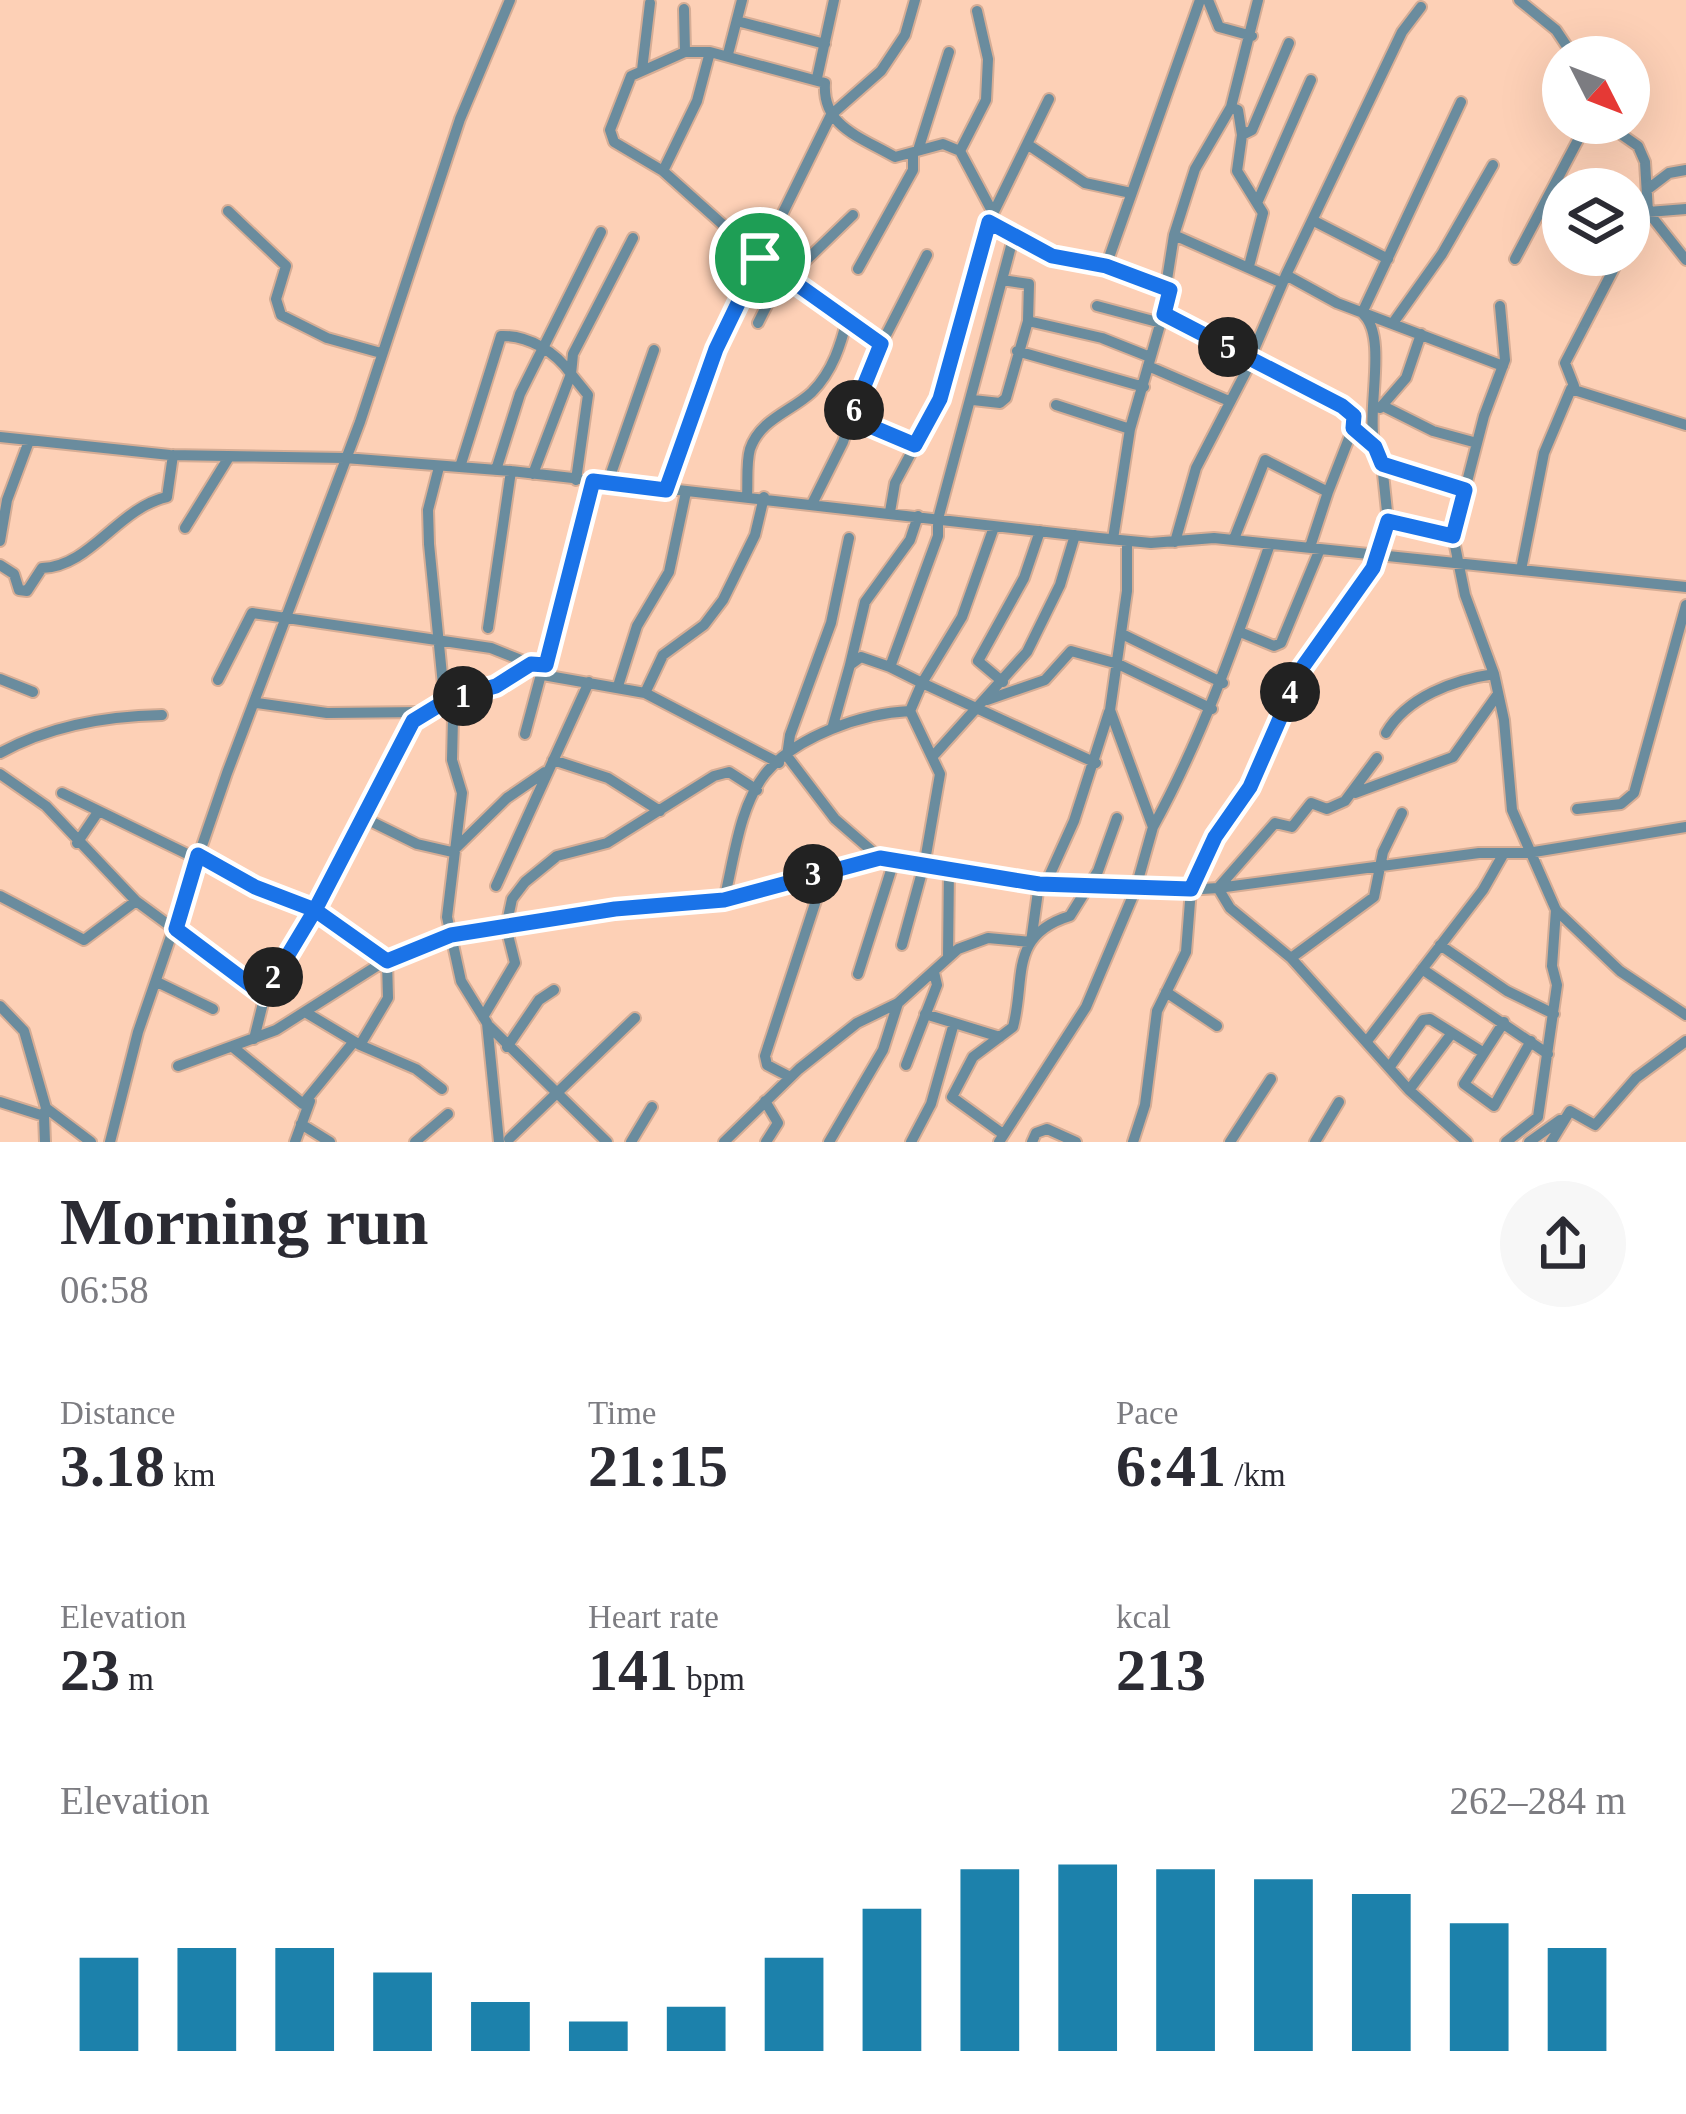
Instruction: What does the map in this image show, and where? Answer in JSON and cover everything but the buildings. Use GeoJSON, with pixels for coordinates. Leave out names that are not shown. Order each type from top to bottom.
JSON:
{"type":"FeatureCollection","features":[{"type":"Feature","properties":{"kind":"street"},"geometry":{"type":"LineString","coordinates":[[110,1142],[138,1033],[159,983],[198,855],[345,458],[460,118],[510,0]]}},
{"type":"Feature","properties":{"kind":"street"},"geometry":{"type":"LineString","coordinates":[[728,54],[742,0]]}},
{"type":"Feature","properties":{"kind":"street"},"geometry":{"type":"LineString","coordinates":[[817,78],[834,0]]}},
{"type":"Feature","properties":{"kind":"street"},"geometry":{"type":"LineString","coordinates":[[666,490],[716,349],[831,115],[881,71],[905,35],[915,0]]}},
{"type":"Feature","properties":{"kind":"street"},"geometry":{"type":"LineString","coordinates":[[1204,0],[1219,27],[1252,36]]}},
{"type":"Feature","properties":{"kind":"street"},"geometry":{"type":"LineString","coordinates":[[1106,266],[1204,0]]}},
{"type":"Feature","properties":{"kind":"street"},"geometry":{"type":"LineString","coordinates":[[1166,286],[1174,235],[1195,169],[1231,107],[1258,0]]}},
{"type":"Feature","properties":{"kind":"street"},"geometry":{"type":"LineString","coordinates":[[1519,0],[1560,36]]}},
{"type":"Feature","properties":{"kind":"street"},"geometry":{"type":"LineString","coordinates":[[642,70],[650,3]]}},
{"type":"Feature","properties":{"kind":"street"},"geometry":{"type":"LineString","coordinates":[[1175,542],[1196,468],[1402,32],[1421,7]]}},
{"type":"Feature","properties":{"kind":"street"},"geometry":{"type":"LineString","coordinates":[[684,9],[685,52]]}},
{"type":"Feature","properties":{"kind":"street"},"geometry":{"type":"LineString","coordinates":[[960,152],[986,100],[988,59],[977,11]]}},
{"type":"Feature","properties":{"kind":"street"},"geometry":{"type":"LineString","coordinates":[[737,20],[825,44]]}},
{"type":"Feature","properties":{"kind":"street"},"geometry":{"type":"LineString","coordinates":[[1242,136],[1252,130],[1289,43]]}},
{"type":"Feature","properties":{"kind":"street"},"geometry":{"type":"LineString","coordinates":[[881,344],[848,316],[760,258],[662,172],[614,142],[610,130],[631,76],[685,52],[710,52],[817,78],[825,83],[824,103],[835,124],[895,157],[943,144],[960,152],[991,217],[1014,235],[1052,256],[1106,266],[1170,290],[1130,429],[1120,540],[1122,634],[1110,710],[1096,763],[1042,883],[1031,942]]}},
{"type":"Feature","properties":{"kind":"street"},"geometry":{"type":"LineString","coordinates":[[662,172],[697,101],[710,52]]}},
{"type":"Feature","properties":{"kind":"street"},"geometry":{"type":"LineString","coordinates":[[857,269],[913,170],[949,52]]}},
{"type":"Feature","properties":{"kind":"street"},"geometry":{"type":"LineString","coordinates":[[1257,203],[1311,80]]}},
{"type":"Feature","properties":{"kind":"street"},"geometry":{"type":"LineString","coordinates":[[890,512],[895,483],[940,399],[991,217],[1049,99]]}},
{"type":"Feature","properties":{"kind":"street"},"geometry":{"type":"LineString","coordinates":[[1362,313],[1461,102]]}},
{"type":"Feature","properties":{"kind":"street"},"geometry":{"type":"LineString","coordinates":[[1231,107],[1238,110],[1242,136],[1237,172],[1257,203],[1263,225],[1249,266]]}},
{"type":"Feature","properties":{"kind":"street"},"geometry":{"type":"LineString","coordinates":[[1027,144],[1084,183],[1131,194]]}},
{"type":"Feature","properties":{"kind":"street"},"geometry":{"type":"LineString","coordinates":[[1515,259],[1576,144]]}},
{"type":"Feature","properties":{"kind":"street"},"geometry":{"type":"LineString","coordinates":[[1393,323],[1442,254],[1493,165]]}},
{"type":"Feature","properties":{"kind":"street"},"geometry":{"type":"LineString","coordinates":[[1650,188],[1669,173],[1686,170]]}},
{"type":"Feature","properties":{"kind":"street"},"geometry":{"type":"LineString","coordinates":[[1650,212],[1686,209]]}},
{"type":"Feature","properties":{"kind":"street"},"geometry":{"type":"LineString","coordinates":[[228,211],[286,266],[276,298],[281,315],[327,338],[381,353]]}},
{"type":"Feature","properties":{"kind":"street"},"geometry":{"type":"LineString","coordinates":[[758,323],[787,274],[853,215]]}},
{"type":"Feature","properties":{"kind":"street"},"geometry":{"type":"LineString","coordinates":[[1650,215],[1686,260]]}},
{"type":"Feature","properties":{"kind":"street"},"geometry":{"type":"LineString","coordinates":[[1314,221],[1388,259]]}},
{"type":"Feature","properties":{"kind":"street"},"geometry":{"type":"LineString","coordinates":[[496,470],[520,394],[601,232]]}},
{"type":"Feature","properties":{"kind":"street"},"geometry":{"type":"LineString","coordinates":[[890,667],[938,536],[938,519],[1014,235]]}},
{"type":"Feature","properties":{"kind":"street"},"geometry":{"type":"LineString","coordinates":[[1174,235],[1503,366]]}},
{"type":"Feature","properties":{"kind":"street"},"geometry":{"type":"LineString","coordinates":[[533,474],[571,374],[573,353],[633,238]]}},
{"type":"Feature","properties":{"kind":"street"},"geometry":{"type":"LineString","coordinates":[[812,504],[881,344],[927,255]]}},
{"type":"Feature","properties":{"kind":"street"},"geometry":{"type":"LineString","coordinates":[[1520,571],[1544,453],[1574,386],[1565,363],[1610,276]]}},
{"type":"Feature","properties":{"kind":"street"},"geometry":{"type":"LineString","coordinates":[[973,400],[1000,403],[1006,398],[1028,321],[1029,284],[1002,280]]}},
{"type":"Feature","properties":{"kind":"street"},"geometry":{"type":"LineString","coordinates":[[1097,305],[1163,318],[1354,416],[1281,643],[1274,646],[1240,632]]}},
{"type":"Feature","properties":{"kind":"street"},"geometry":{"type":"LineString","coordinates":[[1500,306],[1503,366],[1453,536],[1456,562],[1494,674],[1512,810],[1556,910],[1620,971],[1686,1015]]}},
{"type":"Feature","properties":{"kind":"street"},"geometry":{"type":"LineString","coordinates":[[1133,1142],[1145,1106],[1153,1025],[1186,952],[1191,889],[1215,837],[1250,787],[1302,668],[1332,633],[1378,557],[1388,521],[1382,464],[1369,413],[1376,333],[1362,313]]}},
{"type":"Feature","properties":{"kind":"street"},"geometry":{"type":"LineString","coordinates":[[747,496],[751,448],[782,410],[808,396],[824,379],[840,349],[848,316]]}},
{"type":"Feature","properties":{"kind":"street"},"geometry":{"type":"LineString","coordinates":[[1028,321],[1102,338],[1229,401]]}},
{"type":"Feature","properties":{"kind":"street"},"geometry":{"type":"LineString","coordinates":[[1369,413],[1383,406],[1406,378],[1421,334]]}},
{"type":"Feature","properties":{"kind":"street"},"geometry":{"type":"LineString","coordinates":[[460,467],[501,336],[559,356],[588,395],[576,480]]}},
{"type":"Feature","properties":{"kind":"street"},"geometry":{"type":"LineString","coordinates":[[608,482],[654,350]]}},
{"type":"Feature","properties":{"kind":"street"},"geometry":{"type":"LineString","coordinates":[[1017,351],[1144,387]]}},
{"type":"Feature","properties":{"kind":"street"},"geometry":{"type":"LineString","coordinates":[[1574,386],[1686,425]]}},
{"type":"Feature","properties":{"kind":"street"},"geometry":{"type":"LineString","coordinates":[[1056,405],[1130,429]]}},
{"type":"Feature","properties":{"kind":"street"},"geometry":{"type":"LineString","coordinates":[[1383,406],[1433,430],[1478,443]]}},
{"type":"Feature","properties":{"kind":"street"},"geometry":{"type":"LineString","coordinates":[[851,418],[915,445]]}},
{"type":"Feature","properties":{"kind":"street"},"geometry":{"type":"LineString","coordinates":[[1353,428],[1375,447]]}},
{"type":"Feature","properties":{"kind":"street"},"geometry":{"type":"LineString","coordinates":[[0,437],[173,455],[345,458],[511,471],[1120,540],[1234,539],[1686,587]]}},
{"type":"Feature","properties":{"kind":"street"},"geometry":{"type":"LineString","coordinates":[[0,541],[7,500],[29,441]]}},
{"type":"Feature","properties":{"kind":"street"},"geometry":{"type":"LineString","coordinates":[[0,565],[14,574],[19,590],[27,591],[42,568],[70,562],[126,513],[167,497],[173,455]]}},
{"type":"Feature","properties":{"kind":"street"},"geometry":{"type":"LineString","coordinates":[[185,529],[229,457]]}},
{"type":"Feature","properties":{"kind":"street"},"geometry":{"type":"LineString","coordinates":[[1234,539],[1259,463],[1265,460],[1328,492]]}},
{"type":"Feature","properties":{"kind":"street"},"geometry":{"type":"LineString","coordinates":[[1382,464],[1465,490]]}},
{"type":"Feature","properties":{"kind":"street"},"geometry":{"type":"LineString","coordinates":[[439,467],[428,509],[452,760],[462,793],[447,917],[461,981],[507,1047],[607,1142]]}},
{"type":"Feature","properties":{"kind":"street"},"geometry":{"type":"LineString","coordinates":[[488,628],[511,471]]}},
{"type":"Feature","properties":{"kind":"street"},"geometry":{"type":"LineString","coordinates":[[525,734],[593,481]]}},
{"type":"Feature","properties":{"kind":"street"},"geometry":{"type":"LineString","coordinates":[[618,686],[637,626],[669,572],[686,492]]}},
{"type":"Feature","properties":{"kind":"street"},"geometry":{"type":"LineString","coordinates":[[645,693],[663,656],[704,625],[723,600],[755,535],[764,497]]}},
{"type":"Feature","properties":{"kind":"street"},"geometry":{"type":"LineString","coordinates":[[832,729],[865,602],[910,540],[918,516]]}},
{"type":"Feature","properties":{"kind":"street"},"geometry":{"type":"LineString","coordinates":[[1388,521],[1453,536]]}},
{"type":"Feature","properties":{"kind":"street"},"geometry":{"type":"LineString","coordinates":[[910,711],[962,617],[994,527]]}},
{"type":"Feature","properties":{"kind":"street"},"geometry":{"type":"LineString","coordinates":[[1004,682],[978,661],[1024,578],[1040,531]]}},
{"type":"Feature","properties":{"kind":"street"},"geometry":{"type":"LineString","coordinates":[[935,754],[1004,682],[1050,609],[1075,535]]}},
{"type":"Feature","properties":{"kind":"street"},"geometry":{"type":"LineString","coordinates":[[783,759],[831,623],[849,538]]}},
{"type":"Feature","properties":{"kind":"street"},"geometry":{"type":"LineString","coordinates":[[1117,818],[1088,887],[1070,916],[1050,922],[1031,942],[1016,971],[1013,1027],[974,1057],[952,1097],[1001,1138],[1086,1006],[1135,891],[1153,827],[1212,710],[1270,544]]}},
{"type":"Feature","properties":{"kind":"street"},"geometry":{"type":"LineString","coordinates":[[1577,809],[1621,803],[1634,793],[1686,605]]}},
{"type":"Feature","properties":{"kind":"street"},"geometry":{"type":"LineString","coordinates":[[218,680],[245,617],[490,648],[544,670],[645,693],[783,759],[835,819],[880,858]]}},
{"type":"Feature","properties":{"kind":"street"},"geometry":{"type":"LineString","coordinates":[[1122,634],[1223,682]]}},
{"type":"Feature","properties":{"kind":"street"},"geometry":{"type":"LineString","coordinates":[[980,705],[1046,680],[1071,652],[1118,664],[1212,710]]}},
{"type":"Feature","properties":{"kind":"street"},"geometry":{"type":"LineString","coordinates":[[850,665],[861,657],[890,667],[1096,763]]}},
{"type":"Feature","properties":{"kind":"street"},"geometry":{"type":"LineString","coordinates":[[254,1039],[264,995],[364,818],[403,733],[449,699],[496,686],[531,664]]}},
{"type":"Feature","properties":{"kind":"street"},"geometry":{"type":"LineString","coordinates":[[1386,734],[1409,705],[1466,678],[1494,674]]}},
{"type":"Feature","properties":{"kind":"street"},"geometry":{"type":"LineString","coordinates":[[0,679],[33,692]]}},
{"type":"Feature","properties":{"kind":"street"},"geometry":{"type":"LineString","coordinates":[[496,886],[589,682]]}},
{"type":"Feature","properties":{"kind":"street"},"geometry":{"type":"LineString","coordinates":[[1218,888],[1275,823],[1292,827],[1311,803],[1327,809],[1453,757],[1498,694]]}},
{"type":"Feature","properties":{"kind":"street"},"geometry":{"type":"LineString","coordinates":[[257,703],[327,713],[427,712]]}},
{"type":"Feature","properties":{"kind":"street"},"geometry":{"type":"LineString","coordinates":[[1110,710],[1153,827]]}},
{"type":"Feature","properties":{"kind":"street"},"geometry":{"type":"LineString","coordinates":[[724,900],[757,790],[783,759],[832,729],[910,711]]}},
{"type":"Feature","properties":{"kind":"street"},"geometry":{"type":"LineString","coordinates":[[902,945],[925,862],[940,774],[935,754],[910,711]]}},
{"type":"Feature","properties":{"kind":"street"},"geometry":{"type":"LineString","coordinates":[[0,753],[55,730],[122,716],[162,715]]}},
{"type":"Feature","properties":{"kind":"street"},"geometry":{"type":"LineString","coordinates":[[1350,796],[1377,758]]}},
{"type":"Feature","properties":{"kind":"street"},"geometry":{"type":"LineString","coordinates":[[452,852],[507,798],[550,765]]}},
{"type":"Feature","properties":{"kind":"street"},"geometry":{"type":"LineString","coordinates":[[550,765],[608,778],[660,811]]}},
{"type":"Feature","properties":{"kind":"street"},"geometry":{"type":"LineString","coordinates":[[635,1018],[506,1141],[494,1118],[485,1020],[514,963],[506,927],[512,899],[543,865],[607,843],[729,772],[757,790]]}},
{"type":"Feature","properties":{"kind":"street"},"geometry":{"type":"LineString","coordinates":[[0,774],[46,806],[136,901],[264,995]]}},
{"type":"Feature","properties":{"kind":"street"},"geometry":{"type":"LineString","coordinates":[[62,793],[198,855],[255,887],[315,910],[387,961]]}},
{"type":"Feature","properties":{"kind":"street"},"geometry":{"type":"LineString","coordinates":[[77,843],[98,812]]}},
{"type":"Feature","properties":{"kind":"street"},"geometry":{"type":"LineString","coordinates":[[1291,958],[1374,897],[1383,852],[1402,813]]}},
{"type":"Feature","properties":{"kind":"street"},"geometry":{"type":"LineString","coordinates":[[364,818],[417,844],[452,852]]}},
{"type":"Feature","properties":{"kind":"street"},"geometry":{"type":"LineString","coordinates":[[178,1066],[254,1039],[387,961],[451,935],[627,908],[724,900],[880,858],[1042,883],[1135,891],[1218,888],[1528,853],[1686,827]]}},
{"type":"Feature","properties":{"kind":"street"},"geometry":{"type":"LineString","coordinates":[[1367,1041],[1504,853]]}},
{"type":"Feature","properties":{"kind":"street"},"geometry":{"type":"LineString","coordinates":[[858,974],[894,861]]}},
{"type":"Feature","properties":{"kind":"street"},"geometry":{"type":"LineString","coordinates":[[948,958],[949,868]]}},
{"type":"Feature","properties":{"kind":"street"},"geometry":{"type":"LineString","coordinates":[[790,1077],[767,1065],[765,1056],[826,870]]}},
{"type":"Feature","properties":{"kind":"street"},"geometry":{"type":"LineString","coordinates":[[1218,888],[1243,921],[1291,958],[1409,1090],[1467,1142]]}},
{"type":"Feature","properties":{"kind":"street"},"geometry":{"type":"LineString","coordinates":[[0,896],[84,940],[136,901]]}},
{"type":"Feature","properties":{"kind":"street"},"geometry":{"type":"LineString","coordinates":[[1505,1142],[1538,1117],[1554,1014],[1556,910]]}},
{"type":"Feature","properties":{"kind":"street"},"geometry":{"type":"LineString","coordinates":[[724,1142],[790,1077],[857,1023],[898,1003],[948,958],[988,938],[1031,942]]}},
{"type":"Feature","properties":{"kind":"street"},"geometry":{"type":"LineString","coordinates":[[1440,944],[1507,991],[1554,1014]]}},
{"type":"Feature","properties":{"kind":"street"},"geometry":{"type":"LineString","coordinates":[[295,1142],[310,1101],[388,998],[387,961]]}},
{"type":"Feature","properties":{"kind":"street"},"geometry":{"type":"LineString","coordinates":[[1423,969],[1548,1054]]}},
{"type":"Feature","properties":{"kind":"street"},"geometry":{"type":"LineString","coordinates":[[906,1065],[937,985],[934,972]]}},
{"type":"Feature","properties":{"kind":"street"},"geometry":{"type":"LineString","coordinates":[[159,983],[213,1009]]}},
{"type":"Feature","properties":{"kind":"street"},"geometry":{"type":"LineString","coordinates":[[507,1047],[539,1000],[554,990]]}},
{"type":"Feature","properties":{"kind":"street"},"geometry":{"type":"LineString","coordinates":[[1166,992],[1216,1026]]}},
{"type":"Feature","properties":{"kind":"street"},"geometry":{"type":"LineString","coordinates":[[829,1142],[884,1050],[898,1003]]}},
{"type":"Feature","properties":{"kind":"street"},"geometry":{"type":"LineString","coordinates":[[0,1006],[24,1031],[45,1112],[45,1142]]}},
{"type":"Feature","properties":{"kind":"street"},"geometry":{"type":"LineString","coordinates":[[304,1012],[356,1045],[416,1069],[442,1089]]}},
{"type":"Feature","properties":{"kind":"street"},"geometry":{"type":"LineString","coordinates":[[926,1014],[1000,1037]]}},
{"type":"Feature","properties":{"kind":"street"},"geometry":{"type":"LineString","coordinates":[[1391,1065],[1423,1020],[1430,1019],[1484,1053]]}},
{"type":"Feature","properties":{"kind":"street"},"geometry":{"type":"LineString","coordinates":[[1504,1022],[1464,1084],[1494,1106],[1531,1041]]}},
{"type":"Feature","properties":{"kind":"street"},"geometry":{"type":"LineString","coordinates":[[911,1142],[931,1104],[954,1023]]}},
{"type":"Feature","properties":{"kind":"street"},"geometry":{"type":"LineString","coordinates":[[1409,1090],[1452,1033]]}},
{"type":"Feature","properties":{"kind":"street"},"geometry":{"type":"LineString","coordinates":[[1551,1142],[1570,1111],[1595,1126],[1636,1078],[1686,1041]]}},
{"type":"Feature","properties":{"kind":"street"},"geometry":{"type":"LineString","coordinates":[[234,1048],[303,1103],[310,1101]]}},
{"type":"Feature","properties":{"kind":"street"},"geometry":{"type":"LineString","coordinates":[[1230,1142],[1271,1079]]}},
{"type":"Feature","properties":{"kind":"street"},"geometry":{"type":"LineString","coordinates":[[765,1101],[778,1123],[766,1142]]}},
{"type":"Feature","properties":{"kind":"street"},"geometry":{"type":"LineString","coordinates":[[0,1102],[45,1112],[91,1142]]}},
{"type":"Feature","properties":{"kind":"street"},"geometry":{"type":"LineString","coordinates":[[1315,1142],[1339,1102]]}},
{"type":"Feature","properties":{"kind":"street"},"geometry":{"type":"LineString","coordinates":[[632,1142],[652,1107]]}},
{"type":"Feature","properties":{"kind":"street"},"geometry":{"type":"LineString","coordinates":[[415,1142],[448,1114]]}},
{"type":"Feature","properties":{"kind":"street"},"geometry":{"type":"LineString","coordinates":[[1529,1142],[1562,1122]]}},
{"type":"Feature","properties":{"kind":"street"},"geometry":{"type":"LineString","coordinates":[[302,1124],[329,1142]]}},
{"type":"Feature","properties":{"kind":"street"},"geometry":{"type":"LineString","coordinates":[[1032,1142],[1036,1133],[1047,1129],[1076,1142]]}},
{"type":"Feature","properties":{"kind":"route"},"geometry":{"type":"LineString","coordinates":[[760,258],[716,349],[666,490],[593,481],[546,665],[531,664],[496,686],[449,699],[413,721],[315,910],[255,887],[198,855],[176,929],[264,995],[315,910],[387,961],[451,935],[492,933],[615,909],[724,900],[840,865],[880,858],[1039,884],[1156,892],[1191,889],[1215,837],[1236,813],[1269,750],[1284,703],[1302,668],[1332,633],[1373,568],[1388,521],[1434,536],[1453,536],[1465,490],[1382,464],[1370,440],[1353,428],[1354,416],[1342,406],[1164,314],[1170,290],[1154,280],[1052,256],[989,222],[940,399],[915,445],[851,418],[881,344],[848,316],[760,258]]}}]}
